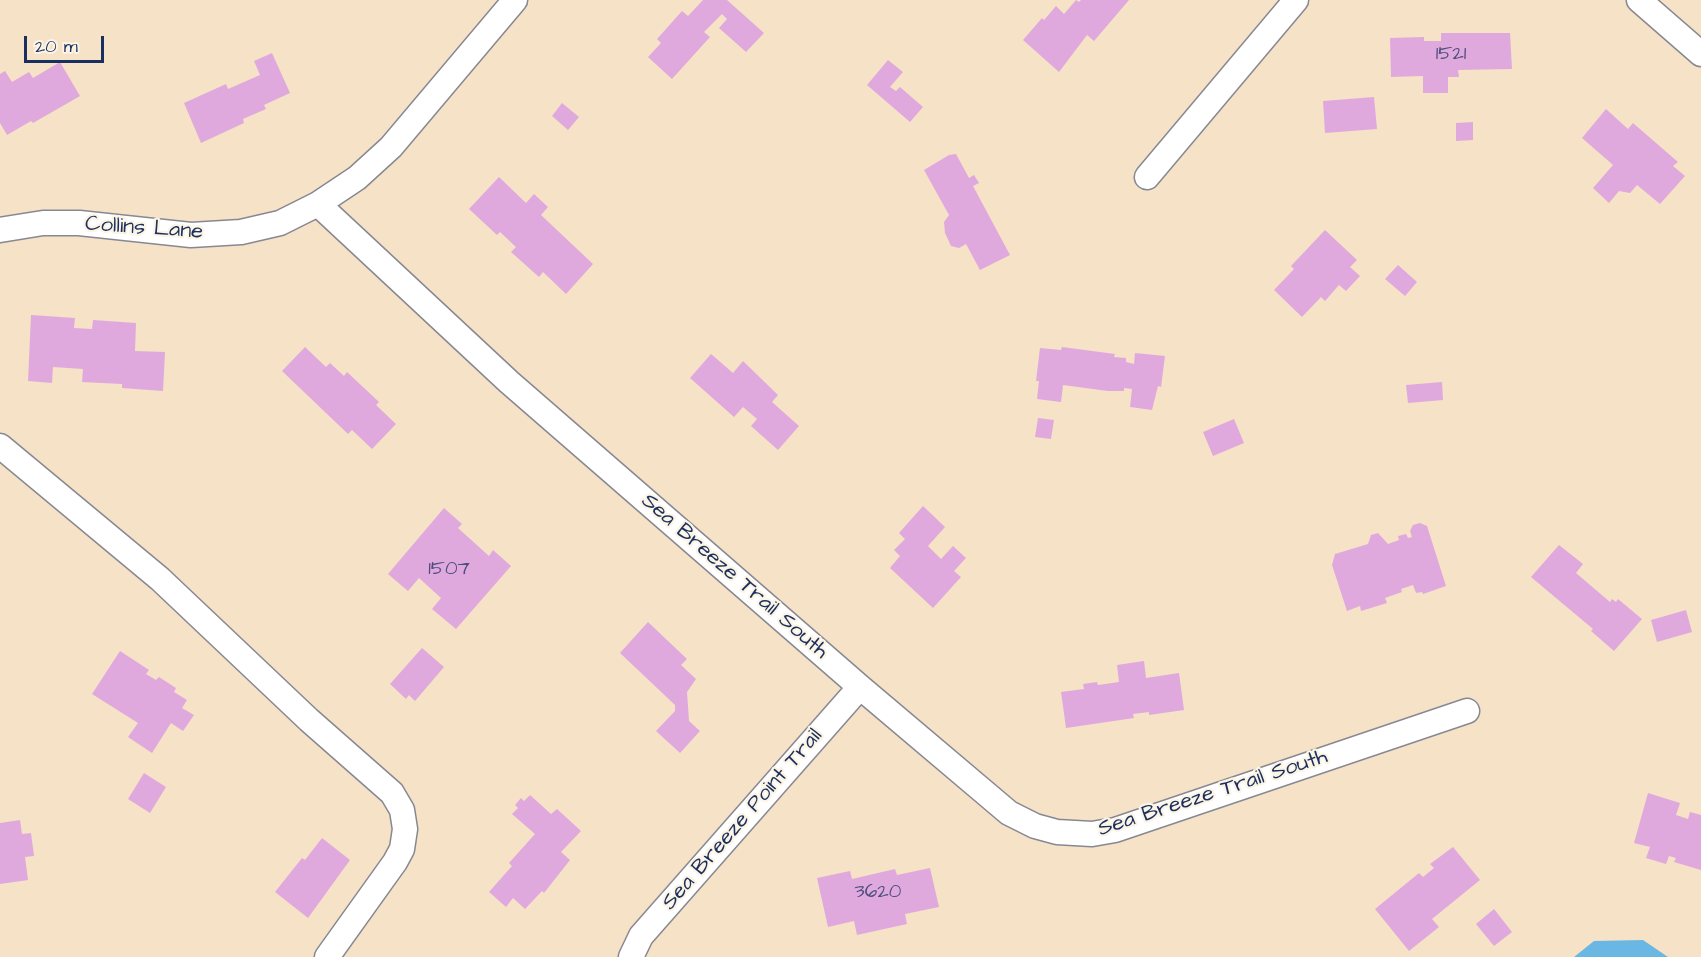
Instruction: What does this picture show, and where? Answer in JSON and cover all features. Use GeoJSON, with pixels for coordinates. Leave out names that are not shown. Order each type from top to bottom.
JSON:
{"type":"FeatureCollection","features":[{"type":"Feature","properties":{"kind":"street"},"geometry":{"type":"LineString","coordinates":[[318,204],[357,178],[391,147],[515,0]]}},
{"type":"Feature","properties":{"kind":"street"},"geometry":{"type":"LineString","coordinates":[[1147,177],[1296,0]]}},
{"type":"Feature","properties":{"kind":"street"},"geometry":{"type":"LineString","coordinates":[[1639,0],[1701,54]]}},
{"type":"Feature","properties":{"kind":"street","name":"Collins Lane"},"geometry":{"type":"LineString","coordinates":[[0,230],[43,224],[80,223],[191,236],[241,232],[280,223],[318,204]]}},
{"type":"Feature","properties":{"kind":"street","name":"Sea Breeze Trail South"},"geometry":{"type":"LineString","coordinates":[[318,204],[509,382],[860,687],[1009,813],[1035,826],[1057,832],[1092,834],[1115,830],[1467,711]]}},
{"type":"Feature","properties":{"kind":"street"},"geometry":{"type":"LineString","coordinates":[[0,446],[160,579],[309,720],[392,793],[402,810],[405,829],[402,849],[327,957]]}},
{"type":"Feature","properties":{"kind":"street","name":"Sea Breeze Point Trail"},"geometry":{"type":"LineString","coordinates":[[631,957],[641,936],[860,687]]}},
{"type":"Feature","properties":{"kind":"water"},"geometry":{"type":"Polygon","coordinates":[[[1643,940],[1668,957],[1574,957],[1594,941],[1643,940]]]}},
{"type":"Feature","properties":{"kind":"building"},"geometry":{"type":"Polygon","coordinates":[[[703,0],[727,0],[764,33],[746,52],[719,28],[727,19],[722,14],[704,32],[710,37],[672,79],[648,57],[661,43],[657,39],[682,11],[688,16],[703,0]]]}},
{"type":"Feature","properties":{"kind":"building"},"geometry":{"type":"Polygon","coordinates":[[[1076,0],[1079,2],[1081,0],[1129,0],[1094,41],[1087,35],[1059,72],[1023,40],[1056,6],[1064,14],[1076,0]]]}},
{"type":"Feature","properties":{"kind":"building"},"geometry":{"type":"Polygon","coordinates":[[[1441,33],[1510,33],[1512,69],[1458,70],[1459,77],[1448,77],[1448,93],[1423,93],[1423,76],[1391,77],[1390,38],[1424,37],[1424,41],[1441,41],[1441,33]]]}},
{"type":"Feature","properties":{"kind":"building"},"geometry":{"type":"Polygon","coordinates":[[[272,53],[290,93],[264,105],[266,109],[243,119],[244,123],[201,143],[184,103],[226,84],[228,89],[260,75],[254,61],[272,53]]]}},
{"type":"Feature","properties":{"kind":"building"},"geometry":{"type":"Polygon","coordinates":[[[888,60],[903,72],[890,87],[896,91],[900,87],[923,107],[910,122],[867,85],[888,60]]]}},
{"type":"Feature","properties":{"kind":"building"},"geometry":{"type":"Polygon","coordinates":[[[60,62],[80,96],[7,135],[0,123],[0,74],[5,71],[12,82],[29,72],[33,78],[60,62]]]}},
{"type":"Feature","properties":{"kind":"building"},"geometry":{"type":"Polygon","coordinates":[[[1374,97],[1377,129],[1325,133],[1323,101],[1374,97]]]}},
{"type":"Feature","properties":{"kind":"building"},"geometry":{"type":"Polygon","coordinates":[[[562,103],[579,117],[568,130],[552,116],[562,103]]]}},
{"type":"Feature","properties":{"kind":"building"},"geometry":{"type":"Polygon","coordinates":[[[1606,109],[1628,129],[1633,123],[1678,162],[1673,166],[1685,176],[1660,204],[1637,185],[1630,193],[1619,191],[1609,203],[1593,188],[1613,165],[1582,138],[1606,109]]]}},
{"type":"Feature","properties":{"kind":"building"},"geometry":{"type":"Polygon","coordinates":[[[1473,122],[1473,140],[1456,141],[1456,123],[1473,122]]]}},
{"type":"Feature","properties":{"kind":"building"},"geometry":{"type":"Polygon","coordinates":[[[956,154],[969,178],[974,175],[979,183],[973,186],[1010,255],[980,270],[966,244],[959,248],[951,246],[945,233],[944,222],[949,215],[924,170],[949,155],[956,154]]]}},
{"type":"Feature","properties":{"kind":"building"},"geometry":{"type":"Polygon","coordinates":[[[499,177],[526,203],[534,194],[548,207],[541,215],[593,264],[566,294],[543,272],[539,277],[511,252],[516,247],[500,232],[497,235],[469,209],[499,177]]]}},
{"type":"Feature","properties":{"kind":"building"},"geometry":{"type":"Polygon","coordinates":[[[1325,230],[1357,260],[1350,267],[1360,276],[1346,291],[1339,285],[1325,301],[1321,297],[1302,317],[1274,290],[1294,269],[1291,266],[1325,230]]]}},
{"type":"Feature","properties":{"kind":"building"},"geometry":{"type":"Polygon","coordinates":[[[1398,265],[1417,282],[1405,296],[1385,279],[1398,265]]]}},
{"type":"Feature","properties":{"kind":"building"},"geometry":{"type":"Polygon","coordinates":[[[31,315],[75,318],[74,328],[92,329],[93,320],[136,323],[135,351],[165,352],[163,391],[122,388],[122,384],[82,382],[83,369],[53,367],[52,383],[28,381],[31,315]]]}},
{"type":"Feature","properties":{"kind":"building"},"geometry":{"type":"Polygon","coordinates":[[[305,347],[326,367],[330,363],[344,376],[347,372],[379,402],[376,405],[396,424],[372,449],[352,430],[348,434],[282,371],[305,347]]]}},
{"type":"Feature","properties":{"kind":"building"},"geometry":{"type":"Polygon","coordinates":[[[1062,347],[1115,354],[1114,357],[1126,358],[1126,362],[1134,364],[1135,353],[1165,356],[1161,387],[1158,386],[1152,410],[1130,407],[1132,389],[1124,388],[1124,391],[1108,391],[1063,385],[1061,402],[1037,399],[1039,381],[1036,381],[1040,348],[1061,350],[1062,347]]]}},
{"type":"Feature","properties":{"kind":"building"},"geometry":{"type":"Polygon","coordinates":[[[711,354],[733,373],[743,361],[778,395],[772,402],[799,426],[778,450],[751,426],[757,419],[743,407],[734,417],[690,378],[711,354]]]}},
{"type":"Feature","properties":{"kind":"building"},"geometry":{"type":"Polygon","coordinates":[[[1442,382],[1443,400],[1408,403],[1406,385],[1442,382]]]}},
{"type":"Feature","properties":{"kind":"building"},"geometry":{"type":"Polygon","coordinates":[[[1038,418],[1054,420],[1051,439],[1035,437],[1038,418]]]}},
{"type":"Feature","properties":{"kind":"building"},"geometry":{"type":"Polygon","coordinates":[[[1234,419],[1244,443],[1213,456],[1203,432],[1234,419]]]}},
{"type":"Feature","properties":{"kind":"building"},"geometry":{"type":"Polygon","coordinates":[[[923,506],[945,527],[928,546],[941,559],[953,546],[966,558],[954,571],[961,577],[933,608],[890,568],[900,556],[894,550],[905,539],[899,533],[923,506]]]}},
{"type":"Feature","properties":{"kind":"building"},"geometry":{"type":"Polygon","coordinates":[[[444,508],[462,524],[458,528],[489,556],[493,550],[511,566],[456,629],[432,609],[441,598],[419,578],[408,591],[388,574],[444,508]]]}},
{"type":"Feature","properties":{"kind":"building"},"geometry":{"type":"Polygon","coordinates":[[[1420,523],[1427,526],[1446,586],[1423,594],[1422,592],[1416,593],[1413,585],[1385,598],[1387,603],[1361,611],[1360,606],[1347,611],[1332,565],[1335,554],[1368,544],[1371,535],[1378,533],[1388,544],[1399,540],[1398,536],[1406,534],[1408,538],[1412,537],[1410,531],[1413,525],[1420,523]]]}},
{"type":"Feature","properties":{"kind":"building"},"geometry":{"type":"Polygon","coordinates":[[[1559,545],[1583,564],[1576,573],[1610,602],[1612,599],[1616,602],[1618,599],[1642,619],[1614,651],[1591,631],[1593,629],[1531,577],[1559,545]]]}},
{"type":"Feature","properties":{"kind":"building"},"geometry":{"type":"Polygon","coordinates":[[[1686,610],[1692,632],[1657,642],[1651,620],[1686,610]]]}},
{"type":"Feature","properties":{"kind":"building"},"geometry":{"type":"Polygon","coordinates":[[[648,622],[687,659],[681,665],[696,679],[687,692],[689,721],[700,731],[680,753],[656,731],[675,711],[675,705],[620,653],[648,622]]]}},
{"type":"Feature","properties":{"kind":"building"},"geometry":{"type":"Polygon","coordinates":[[[422,648],[444,667],[415,701],[409,695],[406,699],[390,684],[422,648]]]}},
{"type":"Feature","properties":{"kind":"building"},"geometry":{"type":"Polygon","coordinates":[[[120,651],[149,670],[146,674],[156,680],[159,677],[176,688],[174,692],[187,700],[182,708],[194,715],[183,731],[171,723],[152,753],[128,737],[138,723],[92,694],[120,651]]]}},
{"type":"Feature","properties":{"kind":"building"},"geometry":{"type":"Polygon","coordinates":[[[1144,661],[1146,678],[1179,673],[1184,710],[1149,715],[1149,712],[1133,714],[1134,718],[1066,728],[1061,692],[1084,689],[1083,684],[1097,682],[1098,685],[1119,682],[1117,665],[1144,661]]]}},
{"type":"Feature","properties":{"kind":"building"},"geometry":{"type":"Polygon","coordinates":[[[144,773],[166,787],[150,813],[128,799],[144,773]]]}},
{"type":"Feature","properties":{"kind":"building"},"geometry":{"type":"Polygon","coordinates":[[[1648,793],[1680,803],[1676,815],[1688,819],[1690,812],[1701,815],[1701,870],[1674,862],[1676,858],[1669,856],[1666,864],[1646,858],[1650,847],[1634,843],[1648,793]]]}},
{"type":"Feature","properties":{"kind":"building"},"geometry":{"type":"Polygon","coordinates":[[[530,795],[551,814],[557,809],[581,831],[561,852],[570,860],[544,893],[542,891],[525,909],[513,898],[506,907],[489,892],[512,866],[509,863],[535,834],[512,814],[518,808],[515,805],[521,798],[524,801],[530,795]]]}},
{"type":"Feature","properties":{"kind":"building"},"geometry":{"type":"Polygon","coordinates":[[[20,820],[22,834],[31,833],[34,856],[25,857],[28,880],[0,884],[0,823],[20,820]]]}},
{"type":"Feature","properties":{"kind":"building"},"geometry":{"type":"Polygon","coordinates":[[[322,838],[350,860],[308,918],[275,892],[302,858],[305,860],[322,838]]]}},
{"type":"Feature","properties":{"kind":"building"},"geometry":{"type":"Polygon","coordinates":[[[1453,847],[1480,880],[1432,919],[1439,927],[1409,951],[1375,909],[1419,873],[1423,877],[1434,868],[1430,864],[1453,847]]]}},
{"type":"Feature","properties":{"kind":"building"},"geometry":{"type":"Polygon","coordinates":[[[930,868],[939,907],[905,914],[907,924],[857,935],[854,921],[828,927],[817,878],[850,871],[852,879],[895,869],[897,875],[930,868]]]}},
{"type":"Feature","properties":{"kind":"building"},"geometry":{"type":"Polygon","coordinates":[[[1494,909],[1512,932],[1494,946],[1476,924],[1494,909]]]}}]}
